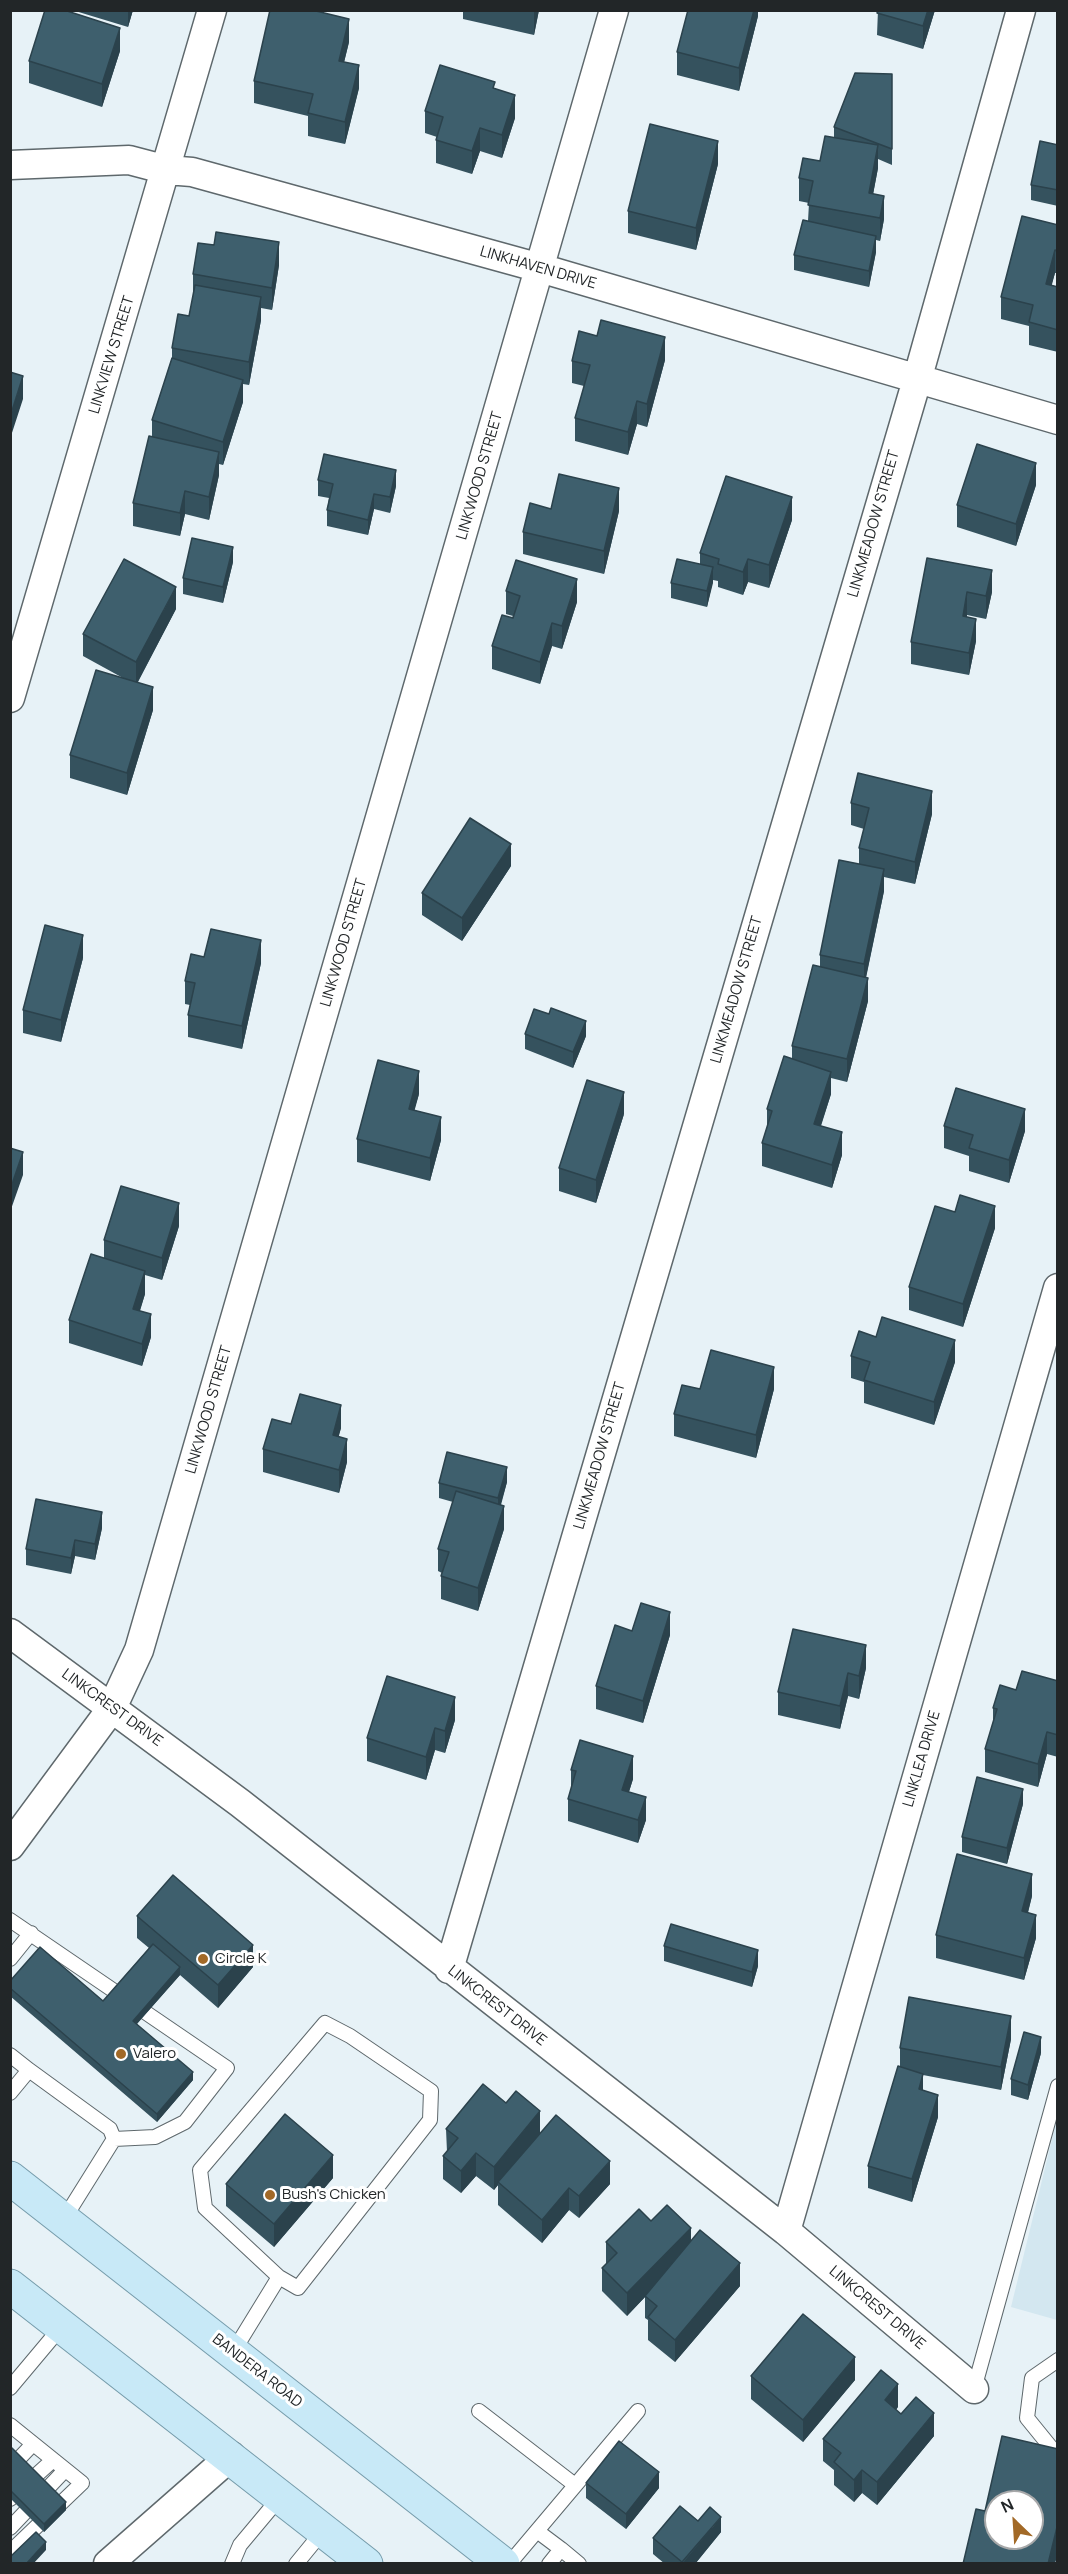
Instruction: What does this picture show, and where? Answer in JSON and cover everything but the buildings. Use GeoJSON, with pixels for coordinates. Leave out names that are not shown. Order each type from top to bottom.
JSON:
{"type":"FeatureCollection","features":[{"type":"Feature","properties":{"kind":"main road","name":"BANDERA ROAD"},"geometry":{"type":"LineString","coordinates":[[10,2178],[503,2564]]}},
{"type":"Feature","properties":{"kind":"main road"},"geometry":{"type":"LineString","coordinates":[[10,2286],[231,2456],[366,2564]]}},
{"type":"Feature","properties":{"kind":"street","name":"LINKVIEW STREET"},"geometry":{"type":"LineString","coordinates":[[10,698],[167,170],[212,10]]}},
{"type":"Feature","properties":{"kind":"street","name":"LINKWOOD STREET"},"geometry":{"type":"LineString","coordinates":[[10,1846],[112,1708],[139,1650],[614,10]]}},
{"type":"Feature","properties":{"kind":"street","name":"LINKMEADOW STREET"},"geometry":{"type":"LineString","coordinates":[[449,1969],[917,380],[1021,10]]}},
{"type":"Feature","properties":{"kind":"street","name":"LINKHAVEN DRIVE"},"geometry":{"type":"LineString","coordinates":[[10,165],[129,160],[167,170],[192,172],[540,268],[1058,420]]}},
{"type":"Feature","properties":{"kind":"street","name":"LINKLEA DRIVE"},"geometry":{"type":"LineString","coordinates":[[786,2231],[1058,1288]]}},
{"type":"Feature","properties":{"kind":"street","name":"LINKCREST DRIVE"},"geometry":{"type":"LineString","coordinates":[[10,1633],[240,1803],[786,2231],[974,2389]]}},
{"type":"Feature","properties":{"kind":"street"},"geometry":{"type":"LineString","coordinates":[[108,2564],[231,2456]]}},
{"type":"Feature","properties":{"kind":"lane"},"geometry":{"type":"LineString","coordinates":[[10,1920],[227,2068],[185,2122],[155,2137],[114,2139]]}},
{"type":"Feature","properties":{"kind":"lane"},"geometry":{"type":"LineString","coordinates":[[10,1959],[31,1934]]}},
{"type":"Feature","properties":{"kind":"lane"},"geometry":{"type":"LineString","coordinates":[[325,2023],[350,2036],[431,2091],[430,2120],[298,2288],[279,2277],[205,2208],[200,2170],[325,2023]]}},
{"type":"Feature","properties":{"kind":"lane"},"geometry":{"type":"LineString","coordinates":[[10,2055],[110,2129],[114,2139]]}},
{"type":"Feature","properties":{"kind":"lane"},"geometry":{"type":"LineString","coordinates":[[10,2094],[29,2070]]}},
{"type":"Feature","properties":{"kind":"lane"},"geometry":{"type":"LineString","coordinates":[[974,2389],[1058,2086]]}},
{"type":"Feature","properties":{"kind":"lane"},"geometry":{"type":"LineString","coordinates":[[64,2219],[114,2139]]}},
{"type":"Feature","properties":{"kind":"lane"},"geometry":{"type":"LineString","coordinates":[[233,2352],[279,2277]]}},
{"type":"Feature","properties":{"kind":"lane"},"geometry":{"type":"LineString","coordinates":[[10,2388],[62,2326]]}},
{"type":"Feature","properties":{"kind":"lane"},"geometry":{"type":"LineString","coordinates":[[1058,2360],[1032,2378],[1027,2418],[1053,2450],[1058,2450]]}},
{"type":"Feature","properties":{"kind":"lane"},"geometry":{"type":"LineString","coordinates":[[479,2411],[575,2485]]}},
{"type":"Feature","properties":{"kind":"lane"},"geometry":{"type":"LineString","coordinates":[[509,2564],[638,2411]]}},
{"type":"Feature","properties":{"kind":"lane"},"geometry":{"type":"LineString","coordinates":[[10,2425],[82,2483],[12,2548]]}},
{"type":"Feature","properties":{"kind":"lane"},"geometry":{"type":"LineString","coordinates":[[10,2468],[33,2444]]}},
{"type":"Feature","properties":{"kind":"lane"},"geometry":{"type":"LineString","coordinates":[[10,2499],[53,2460]]}},
{"type":"Feature","properties":{"kind":"lane"},"geometry":{"type":"LineString","coordinates":[[10,2528],[65,2470]]}},
{"type":"Feature","properties":{"kind":"lane"},"geometry":{"type":"LineString","coordinates":[[232,2564],[240,2545],[281,2496]]}},
{"type":"Feature","properties":{"kind":"lane"},"geometry":{"type":"LineString","coordinates":[[296,2564],[324,2530]]}},
{"type":"Feature","properties":{"kind":"lane"},"geometry":{"type":"LineString","coordinates":[[537,2531],[579,2564]]}},
{"type":"Feature","properties":{"kind":"lane"},"geometry":{"type":"LineString","coordinates":[[549,2564],[561,2549]]}},
{"type":"Feature","properties":{"kind":"shaded area"},"geometry":{"type":"Polygon","coordinates":[[[1057,2119],[1058,2320],[1011,2307],[1057,2119]]]}},
{"type":"Feature","properties":{"kind":"place","name":"Circle K"},"geometry":{"type":"Point","coordinates":[203,1959]}},
{"type":"Feature","properties":{"kind":"place","name":"Valero"},"geometry":{"type":"Point","coordinates":[121,2054]}},
{"type":"Feature","properties":{"kind":"place","name":"Bush's Chicken"},"geometry":{"type":"Point","coordinates":[270,2195]}}]}
